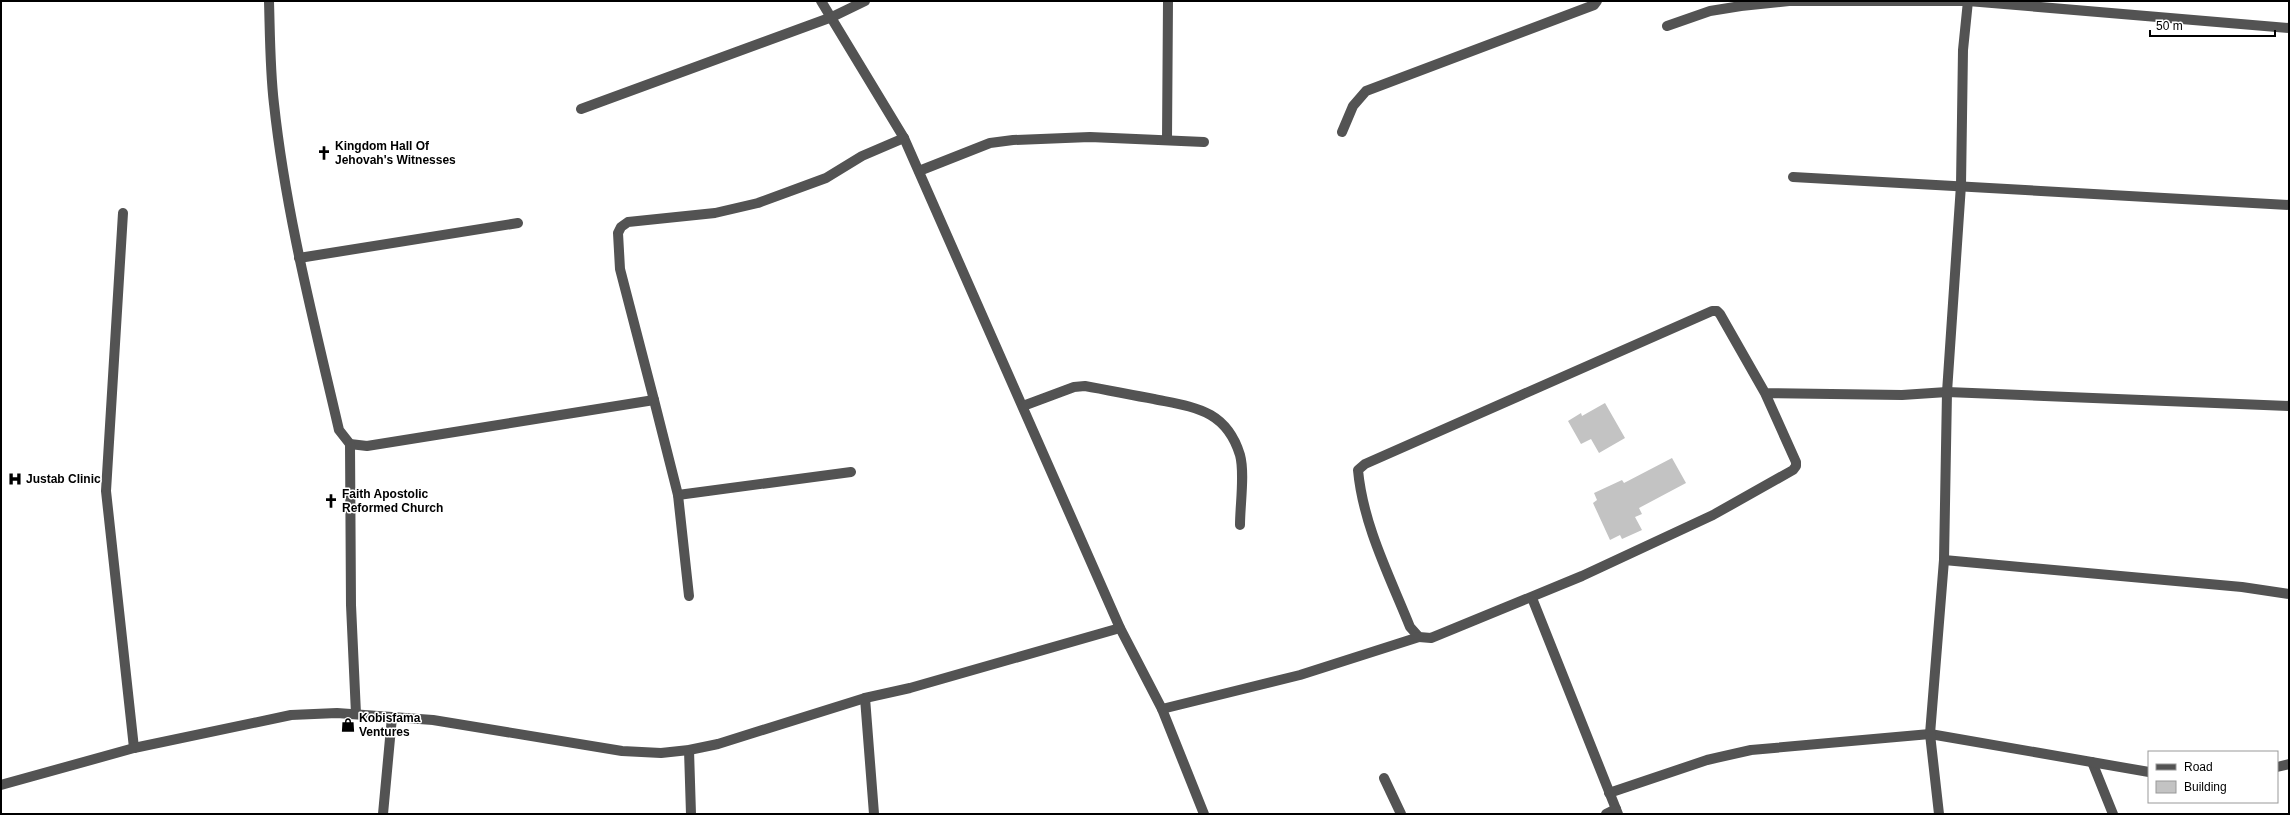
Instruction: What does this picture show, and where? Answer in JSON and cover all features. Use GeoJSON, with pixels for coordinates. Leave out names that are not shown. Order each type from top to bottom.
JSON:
{"type":"FeatureCollection","features":[{"type":"Feature","properties":{"kind":"street"},"geometry":{"type":"LineString","coordinates":[[269,1],[274,102],[299,258],[339,430],[350,444],[351,605],[356,714]]}},
{"type":"Feature","properties":{"kind":"street"},"geometry":{"type":"LineString","coordinates":[[821,1],[904,138],[1120,628],[1162,709],[1204,814]]}},
{"type":"Feature","properties":{"kind":"street"},"geometry":{"type":"LineString","coordinates":[[581,109],[832,17],[865,1]]}},
{"type":"Feature","properties":{"kind":"street"},"geometry":{"type":"LineString","coordinates":[[1167,139],[1168,1]]}},
{"type":"Feature","properties":{"kind":"street"},"geometry":{"type":"LineString","coordinates":[[1342,132],[1353,106],[1366,91],[1594,6],[1597,1]]}},
{"type":"Feature","properties":{"kind":"street"},"geometry":{"type":"LineString","coordinates":[[1667,26],[1710,11],[1789,1],[1968,1],[2289,28]]}},
{"type":"Feature","properties":{"kind":"street"},"geometry":{"type":"LineString","coordinates":[[1939,814],[1930,734],[1944,560],[1947,392],[1961,185],[1963,50],[1968,1]]}},
{"type":"Feature","properties":{"kind":"street"},"geometry":{"type":"LineString","coordinates":[[919,171],[990,143],[1006,141],[1090,137],[1167,139],[1204,142]]}},
{"type":"Feature","properties":{"kind":"street"},"geometry":{"type":"LineString","coordinates":[[689,596],[678,495],[620,269],[618,233],[621,227],[628,222],[715,213],[758,203],[826,178],[862,156],[904,138]]}},
{"type":"Feature","properties":{"kind":"street"},"geometry":{"type":"LineString","coordinates":[[1792,177],[1961,185],[2289,205]]}},
{"type":"Feature","properties":{"kind":"street"},"geometry":{"type":"LineString","coordinates":[[124,213],[106,491],[134,748]]}},
{"type":"Feature","properties":{"kind":"street"},"geometry":{"type":"LineString","coordinates":[[299,258],[518,223]]}},
{"type":"Feature","properties":{"kind":"street"},"geometry":{"type":"LineString","coordinates":[[1162,709],[1300,675],[1419,637],[1431,638],[1532,598],[1713,515],[1793,470],[1796,466],[1796,462],[1765,393],[1717,311],[1712,311],[1365,464],[1358,470],[1375,541],[1410,627],[1419,637]]}},
{"type":"Feature","properties":{"kind":"street"},"geometry":{"type":"LineString","coordinates":[[1023,406],[1074,387],[1085,386],[1186,404],[1205,411],[1218,421],[1234,439],[1240,456],[1240,525]]}},
{"type":"Feature","properties":{"kind":"street"},"geometry":{"type":"LineString","coordinates":[[1765,393],[1902,395],[1947,392],[2289,406]]}},
{"type":"Feature","properties":{"kind":"street"},"geometry":{"type":"LineString","coordinates":[[350,444],[367,446],[654,400]]}},
{"type":"Feature","properties":{"kind":"street"},"geometry":{"type":"LineString","coordinates":[[678,495],[851,472]]}},
{"type":"Feature","properties":{"kind":"street"},"geometry":{"type":"LineString","coordinates":[[1944,560],[2242,587],[2289,594]]}},
{"type":"Feature","properties":{"kind":"street"},"geometry":{"type":"LineString","coordinates":[[1532,598],[1617,812],[1606,814]]}},
{"type":"Feature","properties":{"kind":"street"},"geometry":{"type":"LineString","coordinates":[[1,785],[134,748],[291,715],[337,713],[433,720],[622,750],[661,753],[689,750],[718,744],[865,698],[910,688],[1120,628]]}},
{"type":"Feature","properties":{"kind":"street"},"geometry":{"type":"LineString","coordinates":[[865,698],[874,814]]}},
{"type":"Feature","properties":{"kind":"street"},"geometry":{"type":"LineString","coordinates":[[383,814],[392,717]]}},
{"type":"Feature","properties":{"kind":"street"},"geometry":{"type":"LineString","coordinates":[[1609,793],[1707,760],[1751,750],[1930,734],[2148,772]]}},
{"type":"Feature","properties":{"kind":"street"},"geometry":{"type":"LineString","coordinates":[[689,750],[691,814]]}},
{"type":"Feature","properties":{"kind":"street"},"geometry":{"type":"LineString","coordinates":[[2092,762],[2113,814]]}},
{"type":"Feature","properties":{"kind":"street"},"geometry":{"type":"LineString","coordinates":[[2278,767],[2289,764]]}},
{"type":"Feature","properties":{"kind":"street"},"geometry":{"type":"LineString","coordinates":[[1384,778],[1401,814]]}},
{"type":"Feature","properties":{"kind":"building"},"geometry":{"type":"Polygon","coordinates":[[[1605,403],[1625,438],[1599,453],[1591,439],[1581,444],[1568,421],[1581,413],[1582,416],[1605,403]]]}},
{"type":"Feature","properties":{"kind":"building"},"geometry":{"type":"Polygon","coordinates":[[[1672,458],[1686,483],[1639,508],[1642,514],[1635,517],[1642,530],[1622,539],[1620,535],[1610,540],[1593,503],[1597,500],[1594,493],[1622,480],[1624,483],[1672,458]]]}},
{"type":"Feature","properties":{"kind":"place","name":"Kingdom Hall Of Jehovah's Witnesses"},"geometry":{"type":"Point","coordinates":[324,153]}},
{"type":"Feature","properties":{"kind":"place","name":"Justab Clinic"},"geometry":{"type":"Point","coordinates":[15,479]}},
{"type":"Feature","properties":{"kind":"place","name":"Faith Apostolic Reformed Church"},"geometry":{"type":"Point","coordinates":[331,501]}},
{"type":"Feature","properties":{"kind":"place","name":"Kobisfama Ventures"},"geometry":{"type":"Point","coordinates":[348,725]}}]}
